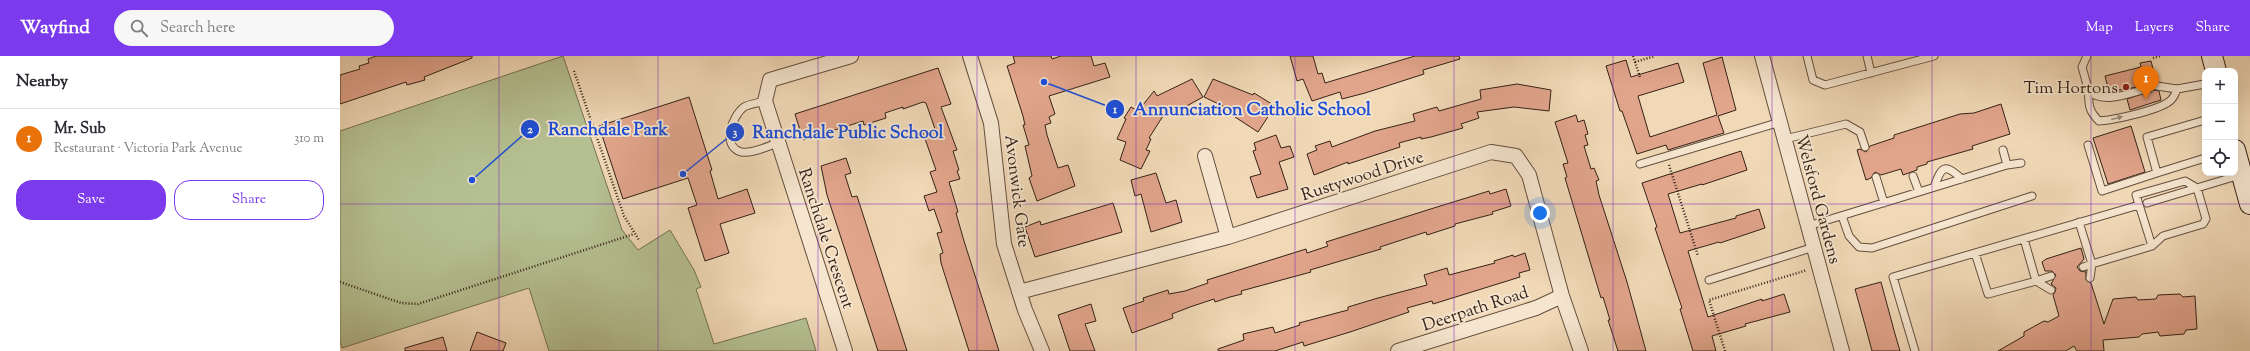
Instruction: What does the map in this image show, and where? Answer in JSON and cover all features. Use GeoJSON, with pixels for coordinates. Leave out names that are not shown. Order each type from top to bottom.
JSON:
{"type":"FeatureCollection","features":[{"type":"Feature","properties":{"kind":"main road"},"geometry":{"type":"LineString","coordinates":[[2212,56],[2215,68]]}},
{"type":"Feature","properties":{"kind":"main road"},"geometry":{"type":"LineString","coordinates":[[2238,162],[2250,204]]}},
{"type":"Feature","properties":{"kind":"street"},"geometry":{"type":"LineString","coordinates":[[765,101],[770,80],[851,56]]}},
{"type":"Feature","properties":{"kind":"street","name":"Avonwick Gate"},"geometry":{"type":"LineString","coordinates":[[970,56],[991,123],[1004,244],[1019,292],[1042,351]]}},
{"type":"Feature","properties":{"kind":"street","name":"Welsford Gardens"},"geometry":{"type":"LineString","coordinates":[[1762,56],[1842,351]]}},
{"type":"Feature","properties":{"kind":"street","name":"Ranchdale Crescent"},"geometry":{"type":"LineString","coordinates":[[765,101],[845,351]]}},
{"type":"Feature","properties":{"kind":"street","name":"Rustywood Drive"},"geometry":{"type":"LineString","coordinates":[[1019,292],[1228,236],[1491,152],[1516,156],[1529,175],[1562,296],[1580,351]]}},
{"type":"Feature","properties":{"kind":"street"},"geometry":{"type":"LineString","coordinates":[[1205,156],[1228,236]]}},
{"type":"Feature","properties":{"kind":"street","name":"Deerpath Road"},"geometry":{"type":"LineString","coordinates":[[1398,351],[1536,308],[1562,296]]}},
{"type":"Feature","properties":{"kind":"lane"},"geometry":{"type":"LineString","coordinates":[[1807,56],[1813,80],[1825,85],[1871,73],[1907,59],[1934,56]]}},
{"type":"Feature","properties":{"kind":"lane"},"geometry":{"type":"LineString","coordinates":[[1867,56],[1871,73]]}},
{"type":"Feature","properties":{"kind":"lane"},"geometry":{"type":"LineString","coordinates":[[2087,56],[2082,66],[2088,90],[2087,100],[2091,114],[2098,121],[2111,120],[2164,105],[2172,99],[2177,89]]}},
{"type":"Feature","properties":{"kind":"lane"},"geometry":{"type":"LineString","coordinates":[[2088,90],[2093,96],[2104,99],[2164,85],[2177,89],[2202,85]]}},
{"type":"Feature","properties":{"kind":"lane"},"geometry":{"type":"LineString","coordinates":[[765,101],[744,107],[735,116],[730,127],[730,139],[735,147],[741,152],[748,152],[778,143]]}},
{"type":"Feature","properties":{"kind":"lane"},"geometry":{"type":"LineString","coordinates":[[2157,173],[2147,137],[2202,121]]}},
{"type":"Feature","properties":{"kind":"lane"},"geometry":{"type":"LineString","coordinates":[[1640,164],[1780,122]]}},
{"type":"Feature","properties":{"kind":"lane"},"geometry":{"type":"LineString","coordinates":[[1784,140],[1846,124],[1860,132],[1865,147]]}},
{"type":"Feature","properties":{"kind":"lane"},"geometry":{"type":"LineString","coordinates":[[2088,145],[2102,191],[2202,159]]}},
{"type":"Feature","properties":{"kind":"lane"},"geometry":{"type":"LineString","coordinates":[[2003,150],[2007,165]]}},
{"type":"Feature","properties":{"kind":"lane"},"geometry":{"type":"LineString","coordinates":[[1808,226],[2007,165],[2021,163]]}},
{"type":"Feature","properties":{"kind":"lane"},"geometry":{"type":"LineString","coordinates":[[1934,188],[1940,171],[1944,168],[1950,168],[1962,179]]}},
{"type":"Feature","properties":{"kind":"lane"},"geometry":{"type":"LineString","coordinates":[[2147,203],[2241,175]]}},
{"type":"Feature","properties":{"kind":"lane"},"geometry":{"type":"LineString","coordinates":[[1913,176],[1919,192]]}},
{"type":"Feature","properties":{"kind":"lane"},"geometry":{"type":"LineString","coordinates":[[1876,177],[1884,203]]}},
{"type":"Feature","properties":{"kind":"lane"},"geometry":{"type":"LineString","coordinates":[[2083,267],[2152,246],[2163,236],[2203,224],[2206,219],[2197,188],[2185,181],[2136,195],[2152,246]]}},
{"type":"Feature","properties":{"kind":"lane"},"geometry":{"type":"LineString","coordinates":[[1842,216],[1849,236],[1859,247],[1872,248],[2032,196]]}},
{"type":"Feature","properties":{"kind":"lane"},"geometry":{"type":"LineString","coordinates":[[1915,351],[1894,277],[2139,205]]}},
{"type":"Feature","properties":{"kind":"lane"},"geometry":{"type":"LineString","coordinates":[[2079,222],[2092,264],[2090,278]]}},
{"type":"Feature","properties":{"kind":"lane"},"geometry":{"type":"LineString","coordinates":[[2024,238],[2036,281],[2051,290]]}},
{"type":"Feature","properties":{"kind":"lane"},"geometry":{"type":"LineString","coordinates":[[1709,280],[1814,247]]}},
{"type":"Feature","properties":{"kind":"lane"},"geometry":{"type":"LineString","coordinates":[[1975,253],[1988,294],[2051,276]]}},
{"type":"Feature","properties":{"kind":"path"},"geometry":{"type":"LineString","coordinates":[[1633,56],[1640,77]]}},
{"type":"Feature","properties":{"kind":"path"},"geometry":{"type":"LineString","coordinates":[[1635,62],[1655,56]]}},
{"type":"Feature","properties":{"kind":"path"},"geometry":{"type":"LineString","coordinates":[[2152,58],[2160,56]]}},
{"type":"Feature","properties":{"kind":"path"},"geometry":{"type":"LineString","coordinates":[[574,71],[624,216],[639,240]]}},
{"type":"Feature","properties":{"kind":"path"},"geometry":{"type":"LineString","coordinates":[[1666,156],[1698,256]]}},
{"type":"Feature","properties":{"kind":"path"},"geometry":{"type":"LineString","coordinates":[[340,282],[401,303],[418,304],[634,234]]}},
{"type":"Feature","properties":{"kind":"path"},"geometry":{"type":"LineString","coordinates":[[1725,351],[1709,300],[1819,266]]}},
{"type":"Feature","properties":{"kind":"green space"},"geometry":{"type":"Polygon","coordinates":[[[563,56],[622,230],[638,250],[670,230],[694,270],[701,287],[696,289],[714,344],[806,318],[816,351],[549,351],[529,288],[342,348],[340,342],[340,131],[563,56]]]}},
{"type":"Feature","properties":{"kind":"building"},"geometry":{"type":"Polygon","coordinates":[[[376,56],[472,56],[472,58],[424,77],[425,80],[407,85],[406,82],[340,104],[340,75],[360,69],[359,66],[369,63],[368,59],[376,56]]]}},
{"type":"Feature","properties":{"kind":"building"},"geometry":{"type":"Polygon","coordinates":[[[1013,56],[1051,56],[1052,59],[1061,56],[1091,56],[1094,66],[1105,63],[1110,77],[1049,96],[1055,114],[1049,117],[1051,123],[1045,125],[1047,135],[1058,168],[1068,165],[1075,186],[1037,201],[1029,178],[1032,176],[1025,146],[1029,145],[1023,125],[1025,125],[1023,116],[1007,66],[1015,63],[1013,56]]]}},
{"type":"Feature","properties":{"kind":"building"},"geometry":{"type":"Polygon","coordinates":[[[1290,56],[1313,56],[1318,74],[1322,73],[1325,83],[1415,56],[1459,56],[1460,59],[1423,70],[1424,74],[1365,93],[1342,99],[1340,92],[1312,101],[1303,79],[1297,81],[1290,56]]]}},
{"type":"Feature","properties":{"kind":"building"},"geometry":{"type":"Polygon","coordinates":[[[1722,57],[1736,110],[1718,116],[1724,133],[1668,150],[1666,145],[1637,154],[1622,111],[1620,111],[1606,66],[1626,60],[1631,77],[1678,63],[1684,82],[1638,96],[1650,137],[1717,115],[1703,63],[1722,57]]]}},
{"type":"Feature","properties":{"kind":"building"},"geometry":{"type":"Polygon","coordinates":[[[2151,61],[2156,81],[2153,84],[2109,92],[2105,76],[2141,67],[2140,63],[2151,61]]]}},
{"type":"Feature","properties":{"kind":"building"},"geometry":{"type":"Polygon","coordinates":[[[938,68],[951,104],[941,107],[957,150],[953,151],[959,170],[957,171],[960,179],[949,182],[958,212],[956,213],[964,241],[999,351],[969,351],[941,263],[940,254],[943,253],[937,233],[942,232],[934,209],[929,211],[924,196],[937,192],[930,172],[936,170],[923,133],[935,129],[926,103],[923,102],[885,113],[886,118],[864,125],[863,121],[803,140],[795,114],[938,68]]]}},
{"type":"Feature","properties":{"kind":"building"},"geometry":{"type":"Polygon","coordinates":[[[1192,79],[1203,97],[1174,113],[1170,105],[1149,138],[1151,139],[1146,150],[1150,151],[1141,169],[1120,160],[1126,142],[1117,139],[1126,119],[1124,118],[1131,107],[1138,111],[1154,91],[1157,96],[1192,79]]]}},
{"type":"Feature","properties":{"kind":"building"},"geometry":{"type":"Polygon","coordinates":[[[1213,79],[1253,95],[1254,93],[1275,106],[1258,132],[1235,117],[1237,113],[1204,97],[1213,79]]]}},
{"type":"Feature","properties":{"kind":"building"},"geometry":{"type":"Polygon","coordinates":[[[1517,84],[1551,90],[1549,111],[1514,107],[1477,112],[1479,118],[1461,124],[1463,128],[1431,137],[1421,139],[1421,137],[1399,143],[1400,147],[1348,164],[1348,162],[1314,175],[1307,154],[1317,150],[1315,146],[1330,141],[1332,147],[1375,131],[1415,121],[1413,114],[1437,107],[1439,111],[1481,99],[1480,90],[1517,84]]]}},
{"type":"Feature","properties":{"kind":"building"},"geometry":{"type":"Polygon","coordinates":[[[2154,90],[2159,91],[2161,100],[2130,110],[2127,99],[2154,90]]]}},
{"type":"Feature","properties":{"kind":"building"},"geometry":{"type":"Polygon","coordinates":[[[689,97],[712,170],[710,171],[718,199],[747,189],[755,213],[720,224],[729,253],[705,261],[688,208],[697,205],[688,178],[623,199],[599,126],[689,97]]]}},
{"type":"Feature","properties":{"kind":"building"},"geometry":{"type":"Polygon","coordinates":[[[2001,104],[2010,134],[1972,146],[1973,149],[1927,162],[1927,164],[1917,167],[1917,170],[1903,175],[1901,169],[1881,175],[1875,172],[1871,178],[1866,180],[1857,150],[1860,149],[1866,152],[1870,146],[1894,138],[1894,135],[1960,114],[1974,113],[2001,104]]]}},
{"type":"Feature","properties":{"kind":"building"},"geometry":{"type":"Polygon","coordinates":[[[1576,115],[1578,122],[1584,120],[1588,134],[1585,135],[1588,145],[1584,146],[1591,169],[1594,168],[1599,180],[1596,181],[1599,195],[1627,282],[1646,351],[1618,351],[1608,320],[1610,320],[1603,297],[1601,298],[1565,178],[1567,177],[1563,164],[1568,163],[1555,122],[1576,115]]]}},
{"type":"Feature","properties":{"kind":"building"},"geometry":{"type":"Polygon","coordinates":[[[2131,126],[2145,172],[2108,184],[2093,138],[2131,126]]]}},
{"type":"Feature","properties":{"kind":"building"},"geometry":{"type":"Polygon","coordinates":[[[1276,135],[1281,148],[1290,146],[1294,157],[1279,162],[1288,189],[1257,198],[1250,177],[1261,174],[1253,151],[1256,150],[1254,143],[1276,135]]]}},
{"type":"Feature","properties":{"kind":"building"},"geometry":{"type":"Polygon","coordinates":[[[1741,151],[1747,170],[1702,185],[1668,194],[1680,233],[1736,218],[1736,216],[1759,209],[1765,228],[1720,243],[1719,242],[1688,251],[1708,317],[1762,299],[1762,301],[1784,294],[1790,312],[1745,324],[1746,326],[1712,336],[1716,351],[1693,351],[1680,309],[1682,308],[1655,228],[1657,227],[1642,183],[1741,151]]]}},
{"type":"Feature","properties":{"kind":"building"},"geometry":{"type":"Polygon","coordinates":[[[846,158],[851,173],[845,175],[852,197],[857,196],[907,351],[878,351],[827,195],[821,166],[846,158]]]}},
{"type":"Feature","properties":{"kind":"building"},"geometry":{"type":"Polygon","coordinates":[[[1156,173],[1166,203],[1176,200],[1182,222],[1151,232],[1141,194],[1135,196],[1131,180],[1156,173]]]}},
{"type":"Feature","properties":{"kind":"building"},"geometry":{"type":"Polygon","coordinates":[[[1506,189],[1511,206],[1492,212],[1493,214],[1455,224],[1455,226],[1427,235],[1426,232],[1380,247],[1381,249],[1310,270],[1311,272],[1241,291],[1242,294],[1215,302],[1214,299],[1172,314],[1173,318],[1132,333],[1123,308],[1144,301],[1143,298],[1168,290],[1169,294],[1185,291],[1208,283],[1207,280],[1306,249],[1307,253],[1328,246],[1326,242],[1489,191],[1490,194],[1506,189]]]}},
{"type":"Feature","properties":{"kind":"building"},"geometry":{"type":"Polygon","coordinates":[[[1113,203],[1122,232],[1035,257],[1025,227],[1040,221],[1041,225],[1113,203]]]}},
{"type":"Feature","properties":{"kind":"building"},"geometry":{"type":"Polygon","coordinates":[[[2081,248],[2084,259],[2077,267],[2080,271],[2086,272],[2086,280],[2091,283],[2104,324],[2113,299],[2136,297],[2138,300],[2156,299],[2158,295],[2180,294],[2183,297],[2195,296],[2197,329],[2186,330],[2184,334],[2160,336],[2158,332],[2142,334],[2139,337],[2103,340],[2104,351],[2077,351],[2074,346],[2066,351],[1998,351],[2024,336],[2024,332],[2044,321],[2048,322],[2059,316],[2053,295],[2056,288],[2051,284],[2056,275],[2052,271],[2045,271],[2042,262],[2046,259],[2081,248]]]}},
{"type":"Feature","properties":{"kind":"building"},"geometry":{"type":"Polygon","coordinates":[[[1525,253],[1530,270],[1519,273],[1520,277],[1433,304],[1432,301],[1407,308],[1409,312],[1350,332],[1304,346],[1303,342],[1275,351],[1218,351],[1218,349],[1244,340],[1243,334],[1273,327],[1275,333],[1300,325],[1299,323],[1348,310],[1348,307],[1427,285],[1424,275],[1447,268],[1449,275],[1495,263],[1494,261],[1513,255],[1514,257],[1525,253]]]}},
{"type":"Feature","properties":{"kind":"building"},"geometry":{"type":"Polygon","coordinates":[[[1881,282],[1900,351],[1872,351],[1855,289],[1881,282]]]}},
{"type":"Feature","properties":{"kind":"building"},"geometry":{"type":"Polygon","coordinates":[[[1091,304],[1096,321],[1085,324],[1095,351],[1070,351],[1058,315],[1091,304]]]}},
{"type":"Feature","properties":{"kind":"building"},"geometry":{"type":"Polygon","coordinates":[[[477,332],[506,343],[503,351],[470,351],[477,332]]]}},
{"type":"Feature","properties":{"kind":"building"},"geometry":{"type":"Polygon","coordinates":[[[443,337],[447,351],[405,351],[405,348],[443,337]]]}},
{"type":"Feature","properties":{"kind":"place","name":"Annunciation Catholic School"},"geometry":{"type":"Point","coordinates":[1044,82]}},
{"type":"Feature","properties":{"kind":"place","name":"Tim Hortons"},"geometry":{"type":"Point","coordinates":[2126,87]}},
{"type":"Feature","properties":{"kind":"place","name":"Mr. Sub"},"geometry":{"type":"Point","coordinates":[2146,99]}},
{"type":"Feature","properties":{"kind":"place","name":"Ranchdale Public School"},"geometry":{"type":"Point","coordinates":[683,174]}},
{"type":"Feature","properties":{"kind":"place","name":"Ranchdale Park"},"geometry":{"type":"Point","coordinates":[472,180]}}]}
